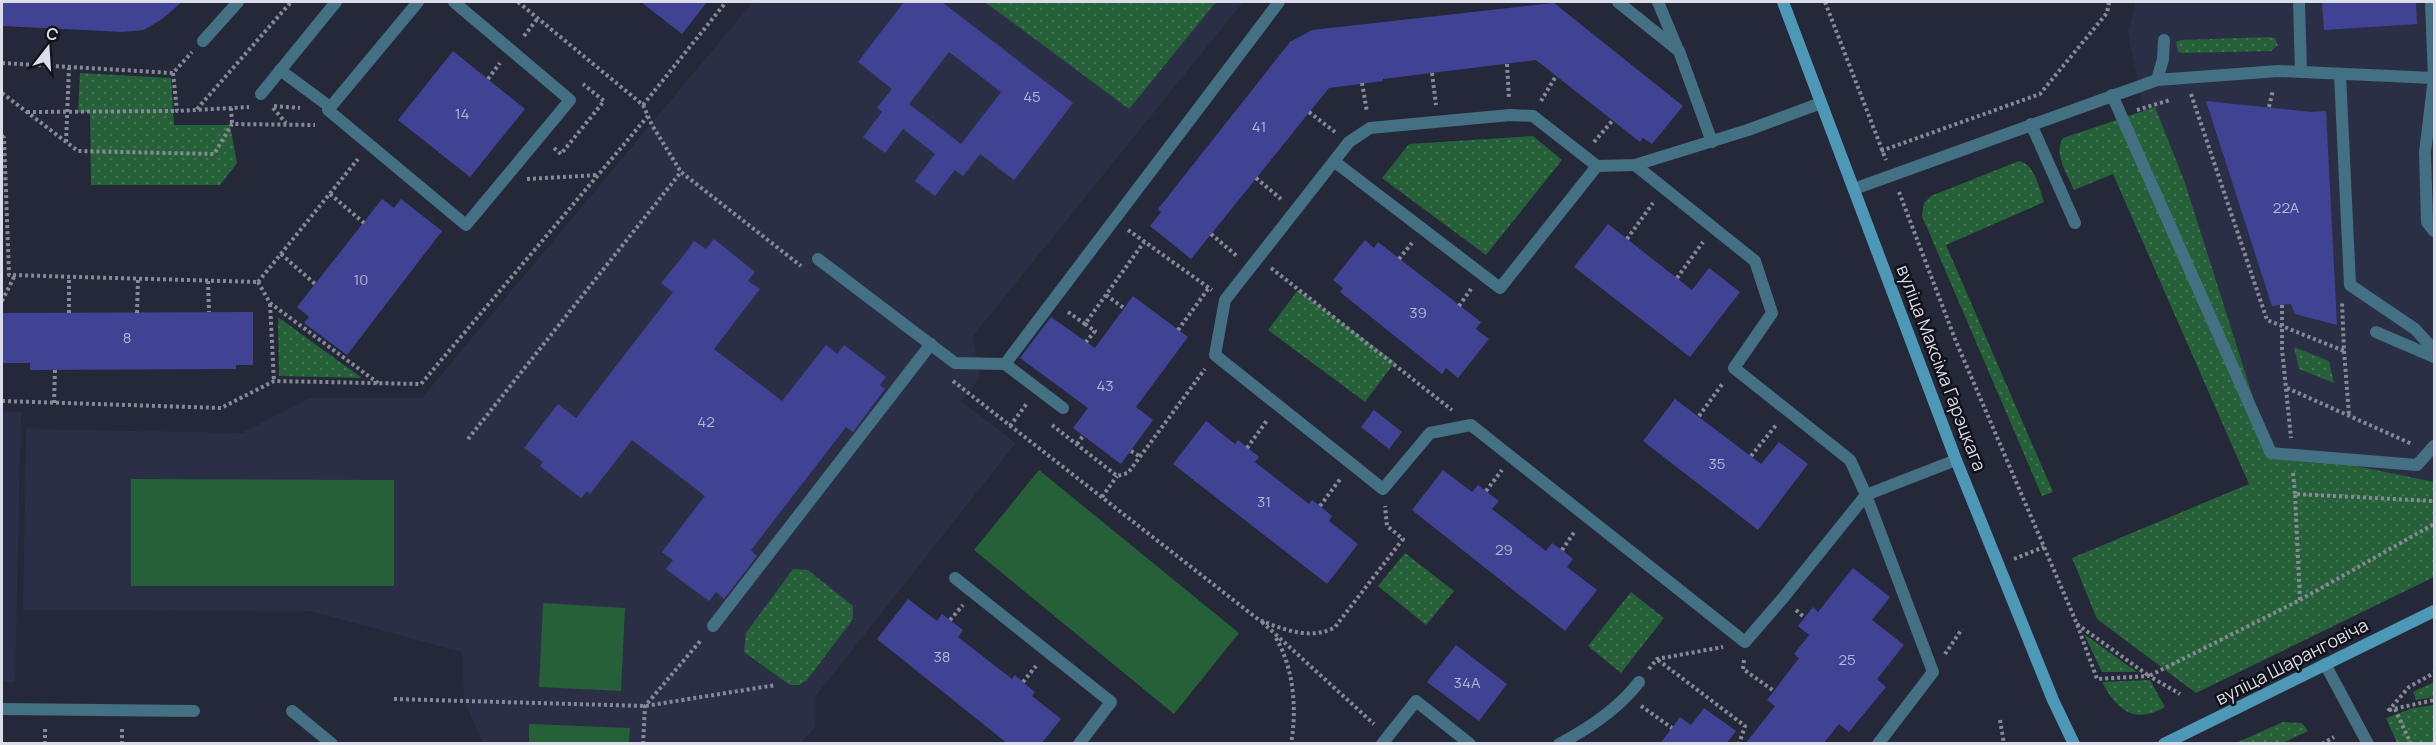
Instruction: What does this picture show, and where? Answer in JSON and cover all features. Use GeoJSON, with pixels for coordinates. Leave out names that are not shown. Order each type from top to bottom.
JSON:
{"type":"FeatureCollection","features":[{"type":"Feature","properties":{"kind":"main road","name":"вуліца Максіма Гарэцкага"},"geometry":{"type":"LineString","coordinates":[[1783,2],[1956,460],[2053,700],[2074,744]]}},
{"type":"Feature","properties":{"kind":"main road","name":"вуліца Шаранговіча"},"geometry":{"type":"LineString","coordinates":[[2164,744],[2434,611]]}},
{"type":"Feature","properties":{"kind":"main road"},"geometry":{"type":"LineString","coordinates":[[2175,744],[2187,733]]}},
{"type":"Feature","properties":{"kind":"lane"},"geometry":{"type":"LineString","coordinates":[[202,41],[237,2]]}},
{"type":"Feature","properties":{"kind":"lane"},"geometry":{"type":"LineString","coordinates":[[261,94],[336,2]]}},
{"type":"Feature","properties":{"kind":"lane"},"geometry":{"type":"LineString","coordinates":[[418,2],[328,110],[466,225],[570,100],[454,2]]}},
{"type":"Feature","properties":{"kind":"lane"},"geometry":{"type":"LineString","coordinates":[[1005,364],[1279,2]]}},
{"type":"Feature","properties":{"kind":"lane"},"geometry":{"type":"LineString","coordinates":[[1618,2],[1679,51]]}},
{"type":"Feature","properties":{"kind":"lane"},"geometry":{"type":"LineString","coordinates":[[1658,2],[1679,51],[1712,142]]}},
{"type":"Feature","properties":{"kind":"lane"},"geometry":{"type":"LineString","coordinates":[[2299,2],[2301,72]]}},
{"type":"Feature","properties":{"kind":"lane"},"geometry":{"type":"LineString","coordinates":[[2431,2],[2434,78],[2425,152],[2427,222],[2434,231]]}},
{"type":"Feature","properties":{"kind":"lane"},"geometry":{"type":"LineString","coordinates":[[2157,80],[2163,59],[2164,40]]}},
{"type":"Feature","properties":{"kind":"lane"},"geometry":{"type":"LineString","coordinates":[[280,70],[330,107]]}},
{"type":"Feature","properties":{"kind":"lane"},"geometry":{"type":"LineString","coordinates":[[1854,189],[2157,80],[2278,71],[2434,78]]}},
{"type":"Feature","properties":{"kind":"lane"},"geometry":{"type":"LineString","coordinates":[[2340,75],[2350,285],[2415,329],[2434,350]]}},
{"type":"Feature","properties":{"kind":"lane"},"geometry":{"type":"LineString","coordinates":[[2112,95],[2271,453],[2416,465],[2432,449]]}},
{"type":"Feature","properties":{"kind":"lane"},"geometry":{"type":"LineString","coordinates":[[1821,103],[1712,142],[1635,165],[1597,166],[1533,116],[1510,115],[1370,128],[1349,142],[1225,300],[1215,355],[1383,489],[1430,433],[1471,425],[1745,642],[1866,495],[1956,460]]}},
{"type":"Feature","properties":{"kind":"lane"},"geometry":{"type":"LineString","coordinates":[[2031,124],[2075,223]]}},
{"type":"Feature","properties":{"kind":"lane"},"geometry":{"type":"LineString","coordinates":[[1335,162],[1500,288],[1597,166]]}},
{"type":"Feature","properties":{"kind":"lane"},"geometry":{"type":"LineString","coordinates":[[1635,165],[1755,261],[1772,313],[1734,368],[1850,460],[1866,495],[1933,672],[1878,744]]}},
{"type":"Feature","properties":{"kind":"lane"},"geometry":{"type":"LineString","coordinates":[[818,259],[955,363],[1005,364],[1063,408]]}},
{"type":"Feature","properties":{"kind":"lane"},"geometry":{"type":"LineString","coordinates":[[2376,332],[2434,357]]}},
{"type":"Feature","properties":{"kind":"lane"},"geometry":{"type":"LineString","coordinates":[[713,626],[931,344]]}},
{"type":"Feature","properties":{"kind":"lane"},"geometry":{"type":"LineString","coordinates":[[955,578],[1111,702],[1079,744]]}},
{"type":"Feature","properties":{"kind":"lane"},"geometry":{"type":"LineString","coordinates":[[2325,664],[2368,744]]}},
{"type":"Feature","properties":{"kind":"lane"},"geometry":{"type":"LineString","coordinates":[[1559,744],[1587,730],[1628,697],[1639,682]]}},
{"type":"Feature","properties":{"kind":"lane"},"geometry":{"type":"LineString","coordinates":[[1385,740],[1416,701],[1470,744]]}},
{"type":"Feature","properties":{"kind":"lane"},"geometry":{"type":"LineString","coordinates":[[2,709],[194,711]]}},
{"type":"Feature","properties":{"kind":"lane"},"geometry":{"type":"LineString","coordinates":[[292,711],[332,744]]}},
{"type":"Feature","properties":{"kind":"path"},"geometry":{"type":"LineString","coordinates":[[197,110],[291,2]]}},
{"type":"Feature","properties":{"kind":"path"},"geometry":{"type":"LineString","coordinates":[[518,2],[644,105],[648,116],[681,172],[808,272]]}},
{"type":"Feature","properties":{"kind":"path"},"geometry":{"type":"LineString","coordinates":[[644,105],[726,2]]}},
{"type":"Feature","properties":{"kind":"path"},"geometry":{"type":"LineString","coordinates":[[1825,2],[1955,339],[2077,624],[2097,679],[2149,676],[2300,600],[2434,524]]}},
{"type":"Feature","properties":{"kind":"path"},"geometry":{"type":"LineString","coordinates":[[1881,151],[2040,94],[2107,13],[2109,2]]}},
{"type":"Feature","properties":{"kind":"path"},"geometry":{"type":"LineString","coordinates":[[532,43],[523,36],[538,18]]}},
{"type":"Feature","properties":{"kind":"path"},"geometry":{"type":"LineString","coordinates":[[177,111],[173,73],[202,41]]}},
{"type":"Feature","properties":{"kind":"path"},"geometry":{"type":"LineString","coordinates":[[2,63],[173,73]]}},
{"type":"Feature","properties":{"kind":"path"},"geometry":{"type":"LineString","coordinates":[[1507,64],[1510,115]]}},
{"type":"Feature","properties":{"kind":"path"},"geometry":{"type":"LineString","coordinates":[[66,142],[69,68]]}},
{"type":"Feature","properties":{"kind":"path"},"geometry":{"type":"LineString","coordinates":[[1432,73],[1438,121]]}},
{"type":"Feature","properties":{"kind":"path"},"geometry":{"type":"LineString","coordinates":[[1533,116],[1556,76]]}},
{"type":"Feature","properties":{"kind":"path"},"geometry":{"type":"LineString","coordinates":[[553,148],[561,154],[604,100],[577,79]]}},
{"type":"Feature","properties":{"kind":"path"},"geometry":{"type":"LineString","coordinates":[[1362,83],[1370,128]]}},
{"type":"Feature","properties":{"kind":"path"},"geometry":{"type":"LineString","coordinates":[[2,93],[78,151],[214,154],[232,124],[231,108]]}},
{"type":"Feature","properties":{"kind":"path"},"geometry":{"type":"LineString","coordinates":[[2120,115],[2191,93],[2267,320],[2281,327]]}},
{"type":"Feature","properties":{"kind":"path"},"geometry":{"type":"LineString","coordinates":[[270,105],[311,109]]}},
{"type":"Feature","properties":{"kind":"path"},"geometry":{"type":"LineString","coordinates":[[26,112],[177,111],[251,106]]}},
{"type":"Feature","properties":{"kind":"path"},"geometry":{"type":"LineString","coordinates":[[1309,112],[1349,142]]}},
{"type":"Feature","properties":{"kind":"path"},"geometry":{"type":"LineString","coordinates":[[2,401],[221,408],[274,381],[421,384],[648,116]]}},
{"type":"Feature","properties":{"kind":"path"},"geometry":{"type":"LineString","coordinates":[[1582,155],[1613,120]]}},
{"type":"Feature","properties":{"kind":"path"},"geometry":{"type":"LineString","coordinates":[[232,124],[319,125]]}},
{"type":"Feature","properties":{"kind":"path"},"geometry":{"type":"LineString","coordinates":[[2,136],[4,138],[4,201],[9,275],[258,282]]}},
{"type":"Feature","properties":{"kind":"path"},"geometry":{"type":"LineString","coordinates":[[258,282],[360,157]]}},
{"type":"Feature","properties":{"kind":"path"},"geometry":{"type":"LineString","coordinates":[[468,440],[681,172]]}},
{"type":"Feature","properties":{"kind":"path"},"geometry":{"type":"LineString","coordinates":[[523,179],[598,175]]}},
{"type":"Feature","properties":{"kind":"path"},"geometry":{"type":"LineString","coordinates":[[1256,178],[1296,211]]}},
{"type":"Feature","properties":{"kind":"path"},"geometry":{"type":"LineString","coordinates":[[1627,239],[1664,188]]}},
{"type":"Feature","properties":{"kind":"path"},"geometry":{"type":"LineString","coordinates":[[330,194],[364,223]]}},
{"type":"Feature","properties":{"kind":"path"},"geometry":{"type":"LineString","coordinates":[[1114,220],[1225,300]]}},
{"type":"Feature","properties":{"kind":"path"},"geometry":{"type":"LineString","coordinates":[[1677,278],[1714,227]]}},
{"type":"Feature","properties":{"kind":"path"},"geometry":{"type":"LineString","coordinates":[[1211,234],[1255,263],[1471,425]]}},
{"type":"Feature","properties":{"kind":"path"},"geometry":{"type":"LineString","coordinates":[[1085,324],[1144,242]]}},
{"type":"Feature","properties":{"kind":"path"},"geometry":{"type":"LineString","coordinates":[[281,254],[315,284]]}},
{"type":"Feature","properties":{"kind":"path"},"geometry":{"type":"LineString","coordinates":[[2,265],[9,265]]}},
{"type":"Feature","properties":{"kind":"path"},"geometry":{"type":"LineString","coordinates":[[2,301],[15,275]]}},
{"type":"Feature","properties":{"kind":"path"},"geometry":{"type":"LineString","coordinates":[[69,277],[69,313]]}},
{"type":"Feature","properties":{"kind":"path"},"geometry":{"type":"LineString","coordinates":[[137,313],[138,279]]}},
{"type":"Feature","properties":{"kind":"path"},"geometry":{"type":"LineString","coordinates":[[208,281],[209,312]]}},
{"type":"Feature","properties":{"kind":"path"},"geometry":{"type":"LineString","coordinates":[[258,282],[270,303],[379,384]]}},
{"type":"Feature","properties":{"kind":"path"},"geometry":{"type":"LineString","coordinates":[[1178,330],[1209,288]]}},
{"type":"Feature","properties":{"kind":"path"},"geometry":{"type":"LineString","coordinates":[[1106,295],[1124,308]]}},
{"type":"Feature","properties":{"kind":"path"},"geometry":{"type":"LineString","coordinates":[[1053,300],[1095,331],[1086,342]]}},
{"type":"Feature","properties":{"kind":"path"},"geometry":{"type":"LineString","coordinates":[[270,303],[274,381]]}},
{"type":"Feature","properties":{"kind":"path"},"geometry":{"type":"LineString","coordinates":[[2282,305],[2281,327],[2295,494],[2300,600]]}},
{"type":"Feature","properties":{"kind":"path"},"geometry":{"type":"LineString","coordinates":[[2344,351],[2349,415]]}},
{"type":"Feature","properties":{"kind":"path"},"geometry":{"type":"LineString","coordinates":[[1102,498],[1117,476],[1128,473],[1215,355]]}},
{"type":"Feature","properties":{"kind":"path"},"geometry":{"type":"LineString","coordinates":[[1699,416],[1734,368]]}},
{"type":"Feature","properties":{"kind":"path"},"geometry":{"type":"LineString","coordinates":[[54,403],[55,370]]}},
{"type":"Feature","properties":{"kind":"path"},"geometry":{"type":"LineString","coordinates":[[949,378],[1259,620],[1385,740]]}},
{"type":"Feature","properties":{"kind":"path"},"geometry":{"type":"LineString","coordinates":[[2287,388],[2432,449]]}},
{"type":"Feature","properties":{"kind":"path"},"geometry":{"type":"LineString","coordinates":[[1010,426],[1025,406]]}},
{"type":"Feature","properties":{"kind":"path"},"geometry":{"type":"LineString","coordinates":[[1248,448],[1278,407]]}},
{"type":"Feature","properties":{"kind":"path"},"geometry":{"type":"LineString","coordinates":[[1063,408],[1051,424],[1117,476]]}},
{"type":"Feature","properties":{"kind":"path"},"geometry":{"type":"LineString","coordinates":[[1751,456],[1788,410]]}},
{"type":"Feature","properties":{"kind":"path"},"geometry":{"type":"LineString","coordinates":[[1077,444],[1083,436]]}},
{"type":"Feature","properties":{"kind":"path"},"geometry":{"type":"LineString","coordinates":[[1131,451],[1139,456]]}},
{"type":"Feature","properties":{"kind":"path"},"geometry":{"type":"LineString","coordinates":[[1486,491],[1511,457]]}},
{"type":"Feature","properties":{"kind":"path"},"geometry":{"type":"LineString","coordinates":[[1320,506],[1352,465]]}},
{"type":"Feature","properties":{"kind":"path"},"geometry":{"type":"LineString","coordinates":[[2295,494],[2434,501]]}},
{"type":"Feature","properties":{"kind":"path"},"geometry":{"type":"LineString","coordinates":[[1259,620],[1301,633],[1327,632],[1335,627],[1403,539],[1387,526]]}},
{"type":"Feature","properties":{"kind":"path"},"geometry":{"type":"LineString","coordinates":[[1999,566],[2044,547]]}},
{"type":"Feature","properties":{"kind":"path"},"geometry":{"type":"LineString","coordinates":[[1259,620],[1277,639],[1287,661],[1295,719],[1291,744]]}},
{"type":"Feature","properties":{"kind":"path"},"geometry":{"type":"LineString","coordinates":[[2077,624],[2149,676],[2180,694]]}},
{"type":"Feature","properties":{"kind":"path"},"geometry":{"type":"LineString","coordinates":[[643,744],[645,706],[713,626]]}},
{"type":"Feature","properties":{"kind":"path"},"geometry":{"type":"LineString","coordinates":[[1933,672],[1962,629]]}},
{"type":"Feature","properties":{"kind":"path"},"geometry":{"type":"LineString","coordinates":[[1739,744],[1745,726],[1657,659],[1745,642],[1743,669],[1774,691]]}},
{"type":"Feature","properties":{"kind":"path"},"geometry":{"type":"LineString","coordinates":[[2434,673],[2409,687],[2388,711],[2434,700]]}},
{"type":"Feature","properties":{"kind":"path"},"geometry":{"type":"LineString","coordinates":[[394,699],[645,706],[776,685]]}},
{"type":"Feature","properties":{"kind":"path"},"geometry":{"type":"LineString","coordinates":[[1628,697],[1672,728]]}},
{"type":"Feature","properties":{"kind":"path"},"geometry":{"type":"LineString","coordinates":[[2395,708],[2411,744]]}},
{"type":"Feature","properties":{"kind":"path"},"geometry":{"type":"LineString","coordinates":[[2001,720],[2004,744]]}},
{"type":"Feature","properties":{"kind":"path"},"geometry":{"type":"LineString","coordinates":[[2322,744],[2334,737]]}},
{"type":"Feature","properties":{"kind":"shaded area"},"geometry":{"type":"Polygon","coordinates":[[[753,2],[1243,2],[973,336],[980,377],[961,401],[1016,443],[815,697],[815,727],[801,743],[483,743],[464,701],[462,652],[310,611],[23,610],[26,429],[242,433],[310,398],[422,398],[753,2]]]}},
{"type":"Feature","properties":{"kind":"shaded area"},"geometry":{"type":"Polygon","coordinates":[[[2136,2],[2434,2],[2434,486],[2270,474],[2146,123],[2128,34],[2136,2]]]}},
{"type":"Feature","properties":{"kind":"shaded area"},"geometry":{"type":"Polygon","coordinates":[[[2,412],[21,412],[15,682],[2,682],[2,412]]]}},
{"type":"Feature","properties":{"kind":"green space"},"geometry":{"type":"Polygon","coordinates":[[[985,2],[1216,2],[1129,109],[985,2]]]}},
{"type":"Feature","properties":{"kind":"green space"},"geometry":{"type":"Polygon","coordinates":[[[2275,38],[2278,45],[2271,51],[2182,53],[2178,52],[2176,42],[2181,40],[2275,38]]]}},
{"type":"Feature","properties":{"kind":"green space"},"geometry":{"type":"Polygon","coordinates":[[[80,73],[171,78],[174,125],[230,125],[237,163],[220,185],[91,185],[90,112],[78,113],[80,73]]]}},
{"type":"Feature","properties":{"kind":"green space"},"geometry":{"type":"Polygon","coordinates":[[[2155,107],[2185,183],[2269,448],[2434,482],[2434,577],[2196,693],[2097,619],[2072,558],[2249,484],[2113,174],[2074,190],[2060,157],[2060,144],[2063,138],[2155,107]]]}},
{"type":"Feature","properties":{"kind":"green space"},"geometry":{"type":"Polygon","coordinates":[[[1533,136],[1562,160],[1486,255],[1382,178],[1409,144],[1533,136]]]}},
{"type":"Feature","properties":{"kind":"green space"},"geometry":{"type":"Polygon","coordinates":[[[2019,161],[2033,172],[2044,202],[1946,245],[2053,492],[2042,496],[1922,216],[1924,203],[1931,196],[2019,161]]]}},
{"type":"Feature","properties":{"kind":"green space"},"geometry":{"type":"Polygon","coordinates":[[[1298,290],[1395,362],[1365,402],[1268,330],[1298,290]]]}},
{"type":"Feature","properties":{"kind":"green space"},"geometry":{"type":"Polygon","coordinates":[[[278,317],[362,378],[279,376],[278,317]]]}},
{"type":"Feature","properties":{"kind":"green space"},"geometry":{"type":"Polygon","coordinates":[[[2294,347],[2329,361],[2334,383],[2299,369],[2294,347]]]}},
{"type":"Feature","properties":{"kind":"green space"},"geometry":{"type":"Polygon","coordinates":[[[1039,470],[1239,633],[1174,714],[974,550],[1039,470]]]}},
{"type":"Feature","properties":{"kind":"green space"},"geometry":{"type":"Polygon","coordinates":[[[131,479],[394,480],[394,586],[131,586],[131,479]]]}},
{"type":"Feature","properties":{"kind":"green space"},"geometry":{"type":"Polygon","coordinates":[[[1405,553],[1454,591],[1426,625],[1378,586],[1405,553]]]}},
{"type":"Feature","properties":{"kind":"green space"},"geometry":{"type":"Polygon","coordinates":[[[793,569],[808,570],[853,606],[853,619],[807,680],[799,685],[790,685],[744,652],[746,633],[793,569]]]}},
{"type":"Feature","properties":{"kind":"green space"},"geometry":{"type":"Polygon","coordinates":[[[1631,592],[1664,618],[1621,673],[1588,646],[1631,592]]]}},
{"type":"Feature","properties":{"kind":"green space"},"geometry":{"type":"Polygon","coordinates":[[[543,603],[625,608],[621,691],[539,687],[543,603]]]}},
{"type":"Feature","properties":{"kind":"green space"},"geometry":{"type":"Polygon","coordinates":[[[2084,634],[2137,672],[2102,672],[2084,634]]]}},
{"type":"Feature","properties":{"kind":"green space"},"geometry":{"type":"Polygon","coordinates":[[[2150,680],[2165,707],[2144,715],[2128,712],[2120,707],[2102,682],[2150,680]]]}},
{"type":"Feature","properties":{"kind":"green space"},"geometry":{"type":"Polygon","coordinates":[[[2434,682],[2434,697],[2416,700],[2413,692],[2434,682]]]}},
{"type":"Feature","properties":{"kind":"green space"},"geometry":{"type":"Polygon","coordinates":[[[2434,705],[2434,743],[2397,743],[2386,718],[2413,708],[2434,705]]]}},
{"type":"Feature","properties":{"kind":"green space"},"geometry":{"type":"Polygon","coordinates":[[[2283,722],[2302,723],[2308,731],[2283,743],[2236,743],[2283,722]]]}},
{"type":"Feature","properties":{"kind":"green space"},"geometry":{"type":"Polygon","coordinates":[[[529,724],[630,728],[629,743],[529,743],[529,724]]]}},
{"type":"Feature","properties":{"kind":"building"},"geometry":{"type":"Polygon","coordinates":[[[2,2],[182,2],[162,19],[144,30],[123,32],[2,26],[2,2]]]}},
{"type":"Feature","properties":{"kind":"building"},"geometry":{"type":"Polygon","coordinates":[[[641,2],[707,2],[682,34],[641,2]]]}},
{"type":"Feature","properties":{"kind":"building"},"geometry":{"type":"Polygon","coordinates":[[[904,2],[942,2],[1073,103],[1014,180],[980,154],[963,176],[955,170],[935,196],[915,181],[935,154],[903,129],[885,153],[863,137],[882,112],[877,108],[892,89],[858,62],[904,2]],[[949,52],[909,104],[961,144],[1001,92],[949,52]]]}},
{"type":"Feature","properties":{"kind":"building"},"geometry":{"type":"Polygon","coordinates":[[[2322,2],[2416,2],[2417,24],[2324,30],[2322,2]]]}},
{"type":"Feature","properties":{"kind":"building"},"geometry":{"type":"Polygon","coordinates":[[[1554,3],[1683,106],[1652,144],[1643,138],[1640,142],[1536,60],[1383,79],[1383,81],[1329,88],[1191,259],[1150,226],[1161,212],[1158,209],[1290,42],[1312,30],[1554,3]]]}},
{"type":"Feature","properties":{"kind":"building"},"geometry":{"type":"Polygon","coordinates":[[[453,51],[525,109],[470,177],[398,120],[453,51]]]}},
{"type":"Feature","properties":{"kind":"building"},"geometry":{"type":"Polygon","coordinates":[[[2206,101],[2312,112],[2326,111],[2337,325],[2295,314],[2291,304],[2272,306],[2206,101]]]}},
{"type":"Feature","properties":{"kind":"building"},"geometry":{"type":"Polygon","coordinates":[[[382,199],[394,208],[401,199],[442,231],[347,355],[304,323],[309,317],[297,307],[382,199]]]}},
{"type":"Feature","properties":{"kind":"building"},"geometry":{"type":"Polygon","coordinates":[[[1608,224],[1692,290],[1709,268],[1740,292],[1690,357],[1574,267],[1608,224]]]}},
{"type":"Feature","properties":{"kind":"building"},"geometry":{"type":"Polygon","coordinates":[[[714,239],[755,272],[748,281],[760,289],[714,349],[782,401],[826,345],[837,354],[844,345],[886,377],[880,385],[885,389],[853,432],[846,427],[751,550],[757,556],[724,599],[716,592],[709,601],[666,569],[673,560],[662,552],[705,496],[632,440],[590,494],[587,491],[581,498],[540,466],[543,462],[524,448],[558,404],[576,418],[673,292],[661,283],[694,241],[706,249],[714,239]]]}},
{"type":"Feature","properties":{"kind":"building"},"geometry":{"type":"Polygon","coordinates":[[[1365,240],[1374,248],[1378,242],[1481,322],[1476,329],[1489,339],[1458,378],[1446,368],[1442,374],[1340,292],[1343,288],[1333,280],[1365,240]]]}},
{"type":"Feature","properties":{"kind":"building"},"geometry":{"type":"Polygon","coordinates":[[[1133,296],[1188,337],[1136,407],[1153,420],[1121,464],[1073,428],[1088,408],[1020,358],[1051,317],[1095,348],[1133,296]]]}},
{"type":"Feature","properties":{"kind":"building"},"geometry":{"type":"Polygon","coordinates":[[[253,312],[253,365],[236,365],[236,369],[30,370],[30,363],[2,363],[2,313],[253,312]]]}},
{"type":"Feature","properties":{"kind":"building"},"geometry":{"type":"Polygon","coordinates":[[[1675,399],[1761,464],[1779,442],[1808,464],[1758,530],[1643,441],[1675,399]]]}},
{"type":"Feature","properties":{"kind":"building"},"geometry":{"type":"Polygon","coordinates":[[[1374,410],[1402,432],[1389,449],[1361,427],[1374,410]]]}},
{"type":"Feature","properties":{"kind":"building"},"geometry":{"type":"Polygon","coordinates":[[[1206,421],[1235,444],[1238,440],[1259,457],[1255,462],[1309,504],[1312,500],[1320,506],[1332,516],[1329,521],[1358,544],[1327,584],[1173,464],[1206,421]]]}},
{"type":"Feature","properties":{"kind":"building"},"geometry":{"type":"Polygon","coordinates":[[[1443,470],[1472,492],[1478,485],[1499,501],[1492,509],[1546,551],[1552,543],[1562,550],[1573,559],[1567,567],[1597,590],[1565,631],[1412,510],[1443,470]]]}},
{"type":"Feature","properties":{"kind":"building"},"geometry":{"type":"Polygon","coordinates":[[[1853,568],[1890,597],[1872,620],[1904,645],[1877,679],[1886,687],[1849,732],[1839,724],[1823,744],[1745,744],[1775,706],[1767,700],[1799,658],[1794,654],[1809,635],[1798,626],[1813,607],[1818,612],[1853,568]]]}},
{"type":"Feature","properties":{"kind":"building"},"geometry":{"type":"Polygon","coordinates":[[[908,599],[937,621],[942,614],[963,630],[958,637],[1012,679],[1015,675],[1035,692],[1032,696],[1061,719],[1041,744],[1008,744],[877,639],[908,599]]]}},
{"type":"Feature","properties":{"kind":"building"},"geometry":{"type":"Polygon","coordinates":[[[1456,645],[1507,684],[1479,721],[1427,682],[1456,645]]]}},
{"type":"Feature","properties":{"kind":"building"},"geometry":{"type":"Polygon","coordinates":[[[1704,708],[1736,731],[1726,744],[1660,744],[1680,717],[1691,725],[1704,708]]]}}]}
